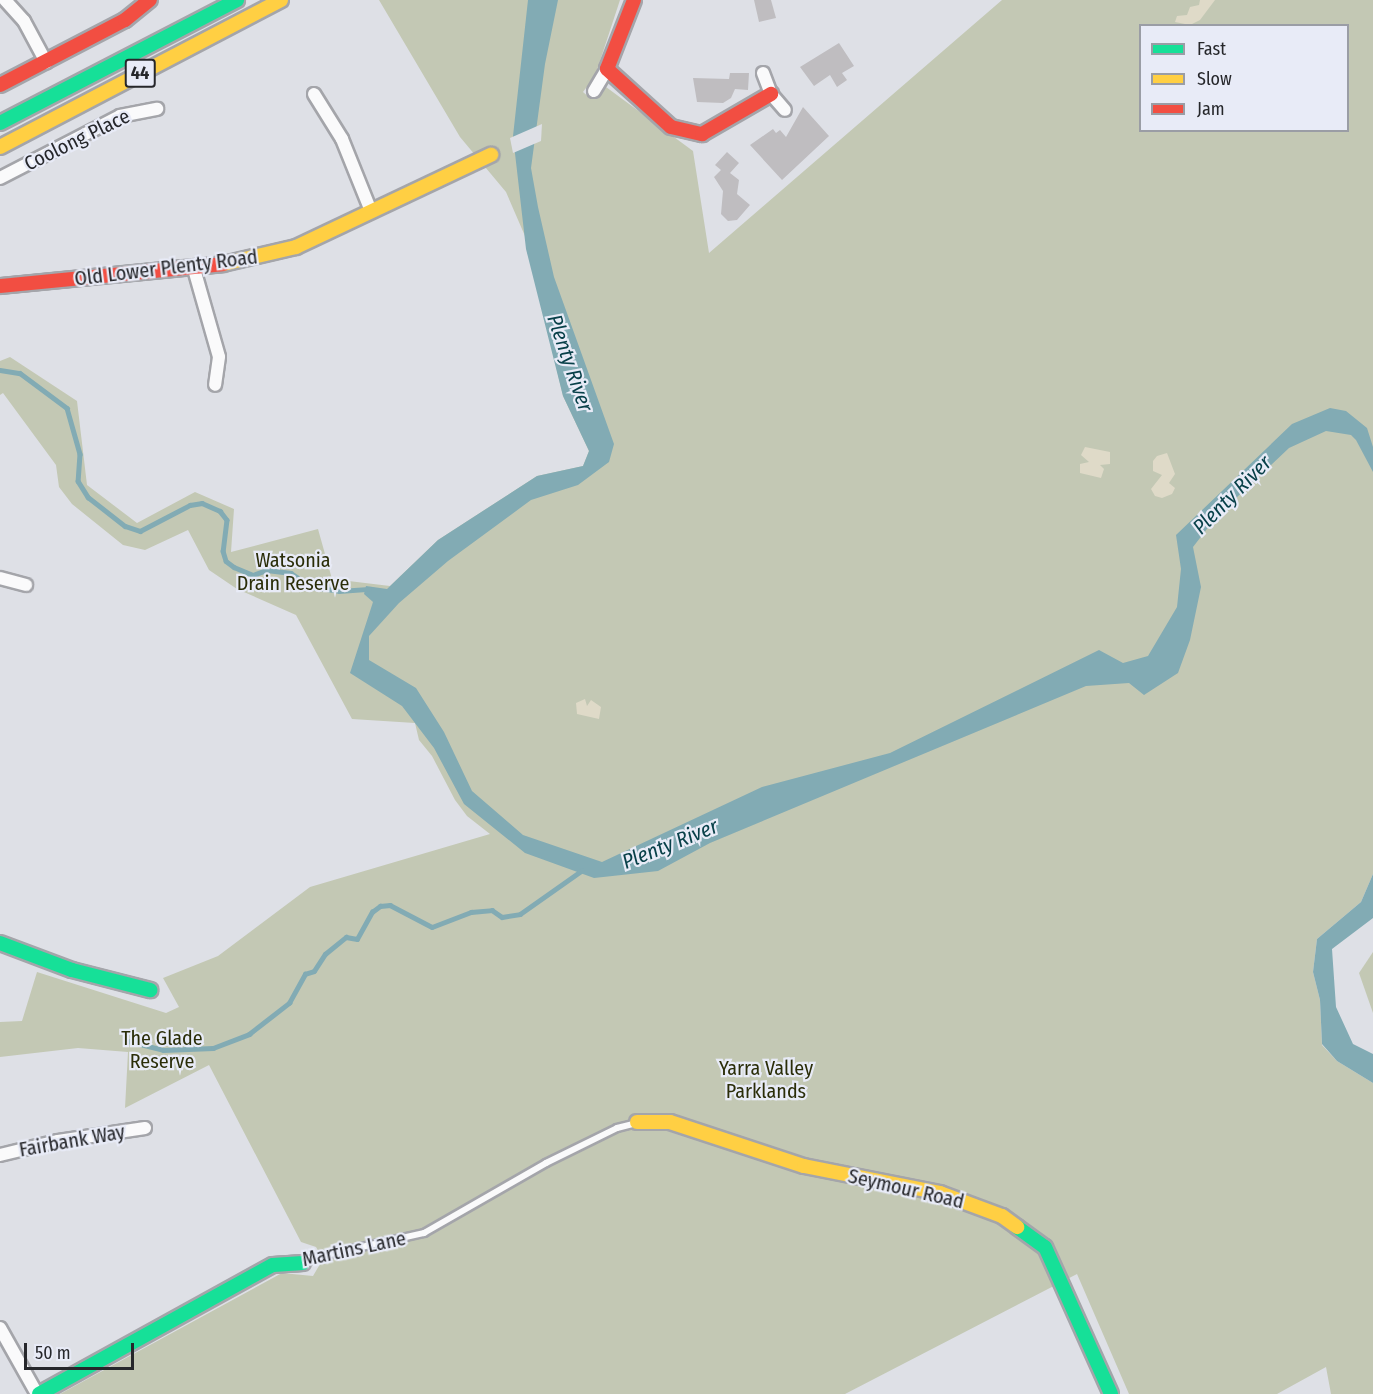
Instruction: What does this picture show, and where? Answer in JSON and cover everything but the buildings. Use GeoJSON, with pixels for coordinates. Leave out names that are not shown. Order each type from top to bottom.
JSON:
{"type":"FeatureCollection","features":[{"type":"Feature","properties":{"kind":"street"},"geometry":{"type":"LineString","coordinates":[[5,0],[24,21],[46,62]]}},
{"type":"Feature","properties":{"kind":"street"},"geometry":{"type":"LineString","coordinates":[[0,85],[125,20],[150,0]]}},
{"type":"Feature","properties":{"kind":"street","name":"44"},"geometry":{"type":"LineString","coordinates":[[0,123],[237,0]]}},
{"type":"Feature","properties":{"kind":"street","name":"44"},"geometry":{"type":"LineString","coordinates":[[0,147],[281,0]]}},
{"type":"Feature","properties":{"kind":"street"},"geometry":{"type":"LineString","coordinates":[[594,91],[608,69],[634,0]]}},
{"type":"Feature","properties":{"kind":"street"},"geometry":{"type":"LineString","coordinates":[[608,69],[671,127],[689,134],[707,132],[771,94]]}},
{"type":"Feature","properties":{"kind":"street"},"geometry":{"type":"LineString","coordinates":[[763,73],[771,94],[785,110]]}},
{"type":"Feature","properties":{"kind":"street"},"geometry":{"type":"LineString","coordinates":[[314,94],[342,139],[372,211]]}},
{"type":"Feature","properties":{"kind":"street","name":"Coolong Place"},"geometry":{"type":"LineString","coordinates":[[0,178],[120,116],[157,109]]}},
{"type":"Feature","properties":{"kind":"street","name":"Old Lower Plenty Road"},"geometry":{"type":"LineString","coordinates":[[0,286],[194,269],[296,247],[491,155]]}},
{"type":"Feature","properties":{"kind":"street"},"geometry":{"type":"LineString","coordinates":[[194,269],[219,357],[214,385]]}},
{"type":"Feature","properties":{"kind":"street"},"geometry":{"type":"LineString","coordinates":[[0,578],[26,585]]}},
{"type":"Feature","properties":{"kind":"street"},"geometry":{"type":"LineString","coordinates":[[0,943],[72,970],[150,990]]}},
{"type":"Feature","properties":{"kind":"street","name":"Seymour Road"},"geometry":{"type":"LineString","coordinates":[[637,1122],[670,1122],[804,1166],[940,1193],[1002,1216],[1045,1247],[1111,1394]]}},
{"type":"Feature","properties":{"kind":"street","name":"Fairbank Way"},"geometry":{"type":"LineString","coordinates":[[0,1155],[58,1141],[145,1128]]}},
{"type":"Feature","properties":{"kind":"street","name":"Martins Lane"},"geometry":{"type":"LineString","coordinates":[[38,1394],[273,1264],[303,1263]]}},
{"type":"Feature","properties":{"kind":"street"},"geometry":{"type":"LineString","coordinates":[[0,1328],[38,1394]]}},
{"type":"Feature","properties":{"kind":"lane","name":"Martins Lane"},"geometry":{"type":"LineString","coordinates":[[303,1263],[321,1256],[424,1233],[546,1163],[617,1128],[637,1122]]}},
{"type":"Feature","properties":{"kind":"green space","name":"Yarra Valley Parklands"},"geometry":{"type":"Polygon","coordinates":[[[379,0],[620,0],[595,76],[583,92],[591,99],[606,87],[693,151],[709,253],[1002,0],[1373,0],[1373,874],[1361,902],[1317,939],[1313,972],[1320,1000],[1322,1045],[1337,1061],[1373,1083],[1373,1394],[1331,1394],[1326,1367],[1277,1394],[1129,1394],[1077,1274],[845,1394],[60,1394],[282,1273],[313,1276],[323,1259],[316,1247],[301,1242],[209,1065],[125,1108],[128,1052],[78,1048],[0,1057],[0,1022],[22,1021],[37,972],[166,1013],[179,1007],[163,978],[218,956],[310,887],[490,834],[467,816],[455,800],[432,756],[419,740],[415,723],[352,719],[296,615],[237,589],[209,570],[188,530],[145,550],[123,545],[72,504],[59,487],[56,465],[3,393],[0,395],[0,361],[10,357],[77,401],[87,485],[137,523],[195,492],[234,509],[231,552],[318,529],[332,579],[390,586],[438,540],[537,476],[583,466],[589,451],[563,396],[525,236],[506,192],[460,137],[379,0]]]}},
{"type":"Feature","properties":{"kind":"green space"},"geometry":{"type":"Polygon","coordinates":[[[1373,952],[1373,1013],[1359,973],[1373,952]]]}},
{"type":"Feature","properties":{"kind":"sand"},"geometry":{"type":"Polygon","coordinates":[[[1200,0],[1215,0],[1200,20],[1192,24],[1175,22],[1177,16],[1187,15],[1190,7],[1199,5],[1200,0]]]}},
{"type":"Feature","properties":{"kind":"sand"},"geometry":{"type":"Polygon","coordinates":[[[1085,447],[1110,452],[1110,464],[1100,465],[1104,469],[1101,478],[1080,473],[1080,464],[1089,462],[1081,455],[1085,447]]]}},
{"type":"Feature","properties":{"kind":"sand"},"geometry":{"type":"Polygon","coordinates":[[[1167,453],[1175,474],[1169,483],[1175,488],[1172,494],[1162,498],[1155,496],[1151,489],[1162,475],[1153,471],[1153,461],[1157,456],[1167,453]]]}},
{"type":"Feature","properties":{"kind":"sand"},"geometry":{"type":"Polygon","coordinates":[[[585,699],[587,706],[591,700],[601,707],[599,719],[577,714],[576,703],[585,699]]]}},
{"type":"Feature","properties":{"kind":"water","name":"Plenty River"},"geometry":{"type":"Polygon","coordinates":[[[528,0],[558,0],[545,64],[531,168],[538,207],[554,277],[614,444],[609,462],[578,485],[531,500],[448,561],[399,603],[369,636],[369,660],[416,688],[444,732],[472,791],[523,835],[602,862],[762,787],[890,753],[1099,650],[1123,663],[1148,656],[1177,607],[1181,569],[1176,535],[1292,424],[1330,408],[1346,411],[1367,428],[1373,447],[1373,472],[1351,435],[1326,431],[1289,448],[1217,516],[1193,547],[1201,587],[1190,640],[1178,673],[1144,695],[1129,683],[1086,686],[710,843],[658,871],[594,878],[525,853],[464,804],[434,748],[402,706],[350,673],[373,602],[364,594],[366,586],[387,589],[438,540],[537,476],[583,466],[589,451],[563,396],[526,249],[513,136],[528,0]]]}},
{"type":"Feature","properties":{"kind":"water"},"geometry":{"type":"Polygon","coordinates":[[[1373,874],[1373,918],[1332,949],[1336,1007],[1353,1044],[1373,1054],[1373,1083],[1337,1061],[1322,1044],[1320,1000],[1313,972],[1317,939],[1361,902],[1373,874]]]}},
{"type":"Feature","properties":{"kind":"pier"},"geometry":{"type":"Polygon","coordinates":[[[542,124],[541,141],[513,153],[510,138],[542,124]]]}},
{"type":"Feature","properties":{"kind":"waterway"},"geometry":{"type":"LineString","coordinates":[[0,370],[20,373],[67,408],[80,454],[78,481],[88,497],[125,526],[140,531],[190,505],[202,503],[220,511],[227,520],[223,551],[226,561],[234,567],[253,575],[267,570],[291,573],[312,587],[339,591],[369,589]]}},
{"type":"Feature","properties":{"kind":"waterway"},"geometry":{"type":"LineString","coordinates":[[128,1041],[163,1050],[213,1048],[249,1034],[289,1003],[305,974],[314,971],[325,954],[346,937],[357,939],[372,912],[380,906],[390,905],[432,927],[471,912],[492,910],[502,917],[520,914],[581,871]]}},
{"type":"Feature","properties":{"kind":"traffic: fast"},"geometry":{"type":"LineString","coordinates":[[0,123],[237,0]]}},
{"type":"Feature","properties":{"kind":"traffic: fast"},"geometry":{"type":"LineString","coordinates":[[0,943],[72,970],[150,990]]}},
{"type":"Feature","properties":{"kind":"traffic: fast"},"geometry":{"type":"LineString","coordinates":[[1017,1227],[1045,1247],[1111,1394]]}},
{"type":"Feature","properties":{"kind":"traffic: fast"},"geometry":{"type":"LineString","coordinates":[[39,1394],[273,1265],[303,1263]]}},
{"type":"Feature","properties":{"kind":"traffic: slow"},"geometry":{"type":"LineString","coordinates":[[0,147],[281,0]]}},
{"type":"Feature","properties":{"kind":"traffic: slow"},"geometry":{"type":"LineString","coordinates":[[223,264],[296,247],[491,155]]}},
{"type":"Feature","properties":{"kind":"traffic: slow"},"geometry":{"type":"LineString","coordinates":[[637,1122],[670,1122],[804,1166],[940,1193],[1002,1216],[1017,1227]]}},
{"type":"Feature","properties":{"kind":"traffic: jam"},"geometry":{"type":"LineString","coordinates":[[0,85],[125,20],[150,0]]}},
{"type":"Feature","properties":{"kind":"traffic: jam"},"geometry":{"type":"LineString","coordinates":[[634,0],[607,69],[671,127],[702,134],[771,94]]}},
{"type":"Feature","properties":{"kind":"traffic: jam"},"geometry":{"type":"LineString","coordinates":[[0,286],[223,264]]}},
{"type":"Feature","properties":{"kind":"park label","name":"Watsonia Drain Reserve"},"geometry":{"type":"Point","coordinates":[293,572]}},
{"type":"Feature","properties":{"kind":"park label","name":"The Glade Reserve"},"geometry":{"type":"Point","coordinates":[162,1050]}}]}
